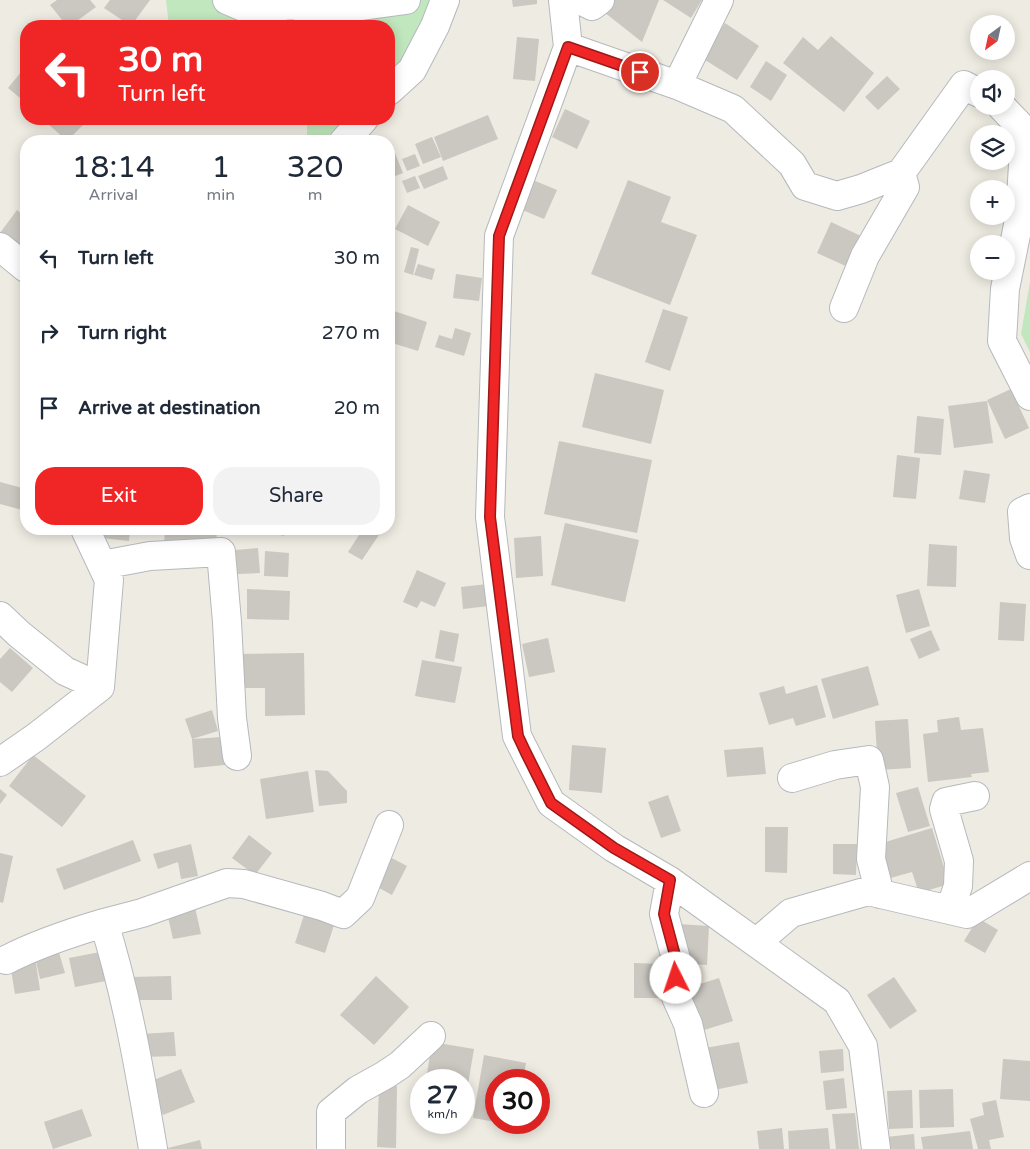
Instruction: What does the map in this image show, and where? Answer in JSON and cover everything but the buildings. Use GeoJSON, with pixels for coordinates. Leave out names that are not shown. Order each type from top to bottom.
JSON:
{"type":"FeatureCollection","features":[{"type":"Feature","properties":{"kind":"street"},"geometry":{"type":"LineString","coordinates":[[227,0],[253,11],[291,5],[325,11],[406,0]]}},
{"type":"Feature","properties":{"kind":"street"},"geometry":{"type":"LineString","coordinates":[[395,86],[412,70],[435,26],[445,0]]}},
{"type":"Feature","properties":{"kind":"street"},"geometry":{"type":"LineString","coordinates":[[563,0],[568,47],[499,236],[490,517],[518,736],[551,803],[614,848],[670,880],[837,1001],[863,1046],[876,1149]]}},
{"type":"Feature","properties":{"kind":"street"},"geometry":{"type":"LineString","coordinates":[[580,0],[592,6],[600,0]]}},
{"type":"Feature","properties":{"kind":"street"},"geometry":{"type":"LineString","coordinates":[[677,85],[719,0]]}},
{"type":"Feature","properties":{"kind":"street"},"geometry":{"type":"LineString","coordinates":[[568,47],[677,85],[733,109],[792,164],[805,186],[837,196],[861,189],[901,173],[964,85],[970,88]]}},
{"type":"Feature","properties":{"kind":"street"},"geometry":{"type":"LineString","coordinates":[[1010,115],[1025,131],[1020,215],[1005,289],[1002,341],[1030,396]]}},
{"type":"Feature","properties":{"kind":"street"},"geometry":{"type":"LineString","coordinates":[[349,135],[359,125]]}},
{"type":"Feature","properties":{"kind":"street"},"geometry":{"type":"LineString","coordinates":[[844,308],[865,256],[905,187],[901,173]]}},
{"type":"Feature","properties":{"kind":"street"},"geometry":{"type":"LineString","coordinates":[[0,248],[20,263]]}},
{"type":"Feature","properties":{"kind":"street"},"geometry":{"type":"LineString","coordinates":[[1030,508],[1022,512],[1024,538],[1030,555]]}},
{"type":"Feature","properties":{"kind":"street"},"geometry":{"type":"LineString","coordinates":[[0,762],[36,737],[100,687],[108,580],[88,535]]}},
{"type":"Feature","properties":{"kind":"street"},"geometry":{"type":"LineString","coordinates":[[102,565],[150,556],[221,552],[232,718],[237,756]]}},
{"type":"Feature","properties":{"kind":"street"},"geometry":{"type":"LineString","coordinates":[[0,616],[65,671],[100,687]]}},
{"type":"Feature","properties":{"kind":"street"},"geometry":{"type":"LineString","coordinates":[[792,778],[835,765],[869,760],[875,788],[871,859],[880,894]]}},
{"type":"Feature","properties":{"kind":"street"},"geometry":{"type":"LineString","coordinates":[[950,910],[958,886],[959,861],[944,809],[946,802],[975,796]]}},
{"type":"Feature","properties":{"kind":"street"},"geometry":{"type":"LineString","coordinates":[[6,960],[38,945],[104,923],[142,913],[227,883],[244,884],[322,906],[343,914],[360,898],[389,825]]}},
{"type":"Feature","properties":{"kind":"street"},"geometry":{"type":"LineString","coordinates":[[757,942],[791,913],[868,892],[967,914],[1030,876]]}},
{"type":"Feature","properties":{"kind":"street"},"geometry":{"type":"LineString","coordinates":[[670,880],[664,914],[676,959],[676,996],[688,1024],[704,1093]]}},
{"type":"Feature","properties":{"kind":"street"},"geometry":{"type":"LineString","coordinates":[[104,923],[112,949],[141,1080],[152,1149]]}},
{"type":"Feature","properties":{"kind":"street"},"geometry":{"type":"LineString","coordinates":[[330,1149],[331,1112],[358,1090],[400,1065],[431,1036]]}},
{"type":"Feature","properties":{"kind":"green space"},"geometry":{"type":"Polygon","coordinates":[[[166,0],[440,0],[395,79],[395,20],[168,20],[166,0]]]}},
{"type":"Feature","properties":{"kind":"green space"},"geometry":{"type":"Polygon","coordinates":[[[307,125],[343,125],[330,135],[307,135],[307,125]]]}},
{"type":"Feature","properties":{"kind":"green space"},"geometry":{"type":"Polygon","coordinates":[[[1030,282],[1030,352],[1021,334],[1030,282]]]}},
{"type":"Feature","properties":{"kind":"route"},"geometry":{"type":"LineString","coordinates":[[640,72],[568,47],[499,236],[490,517],[518,736],[551,803],[614,848],[670,880],[664,914],[676,959],[676,978]]}}]}
